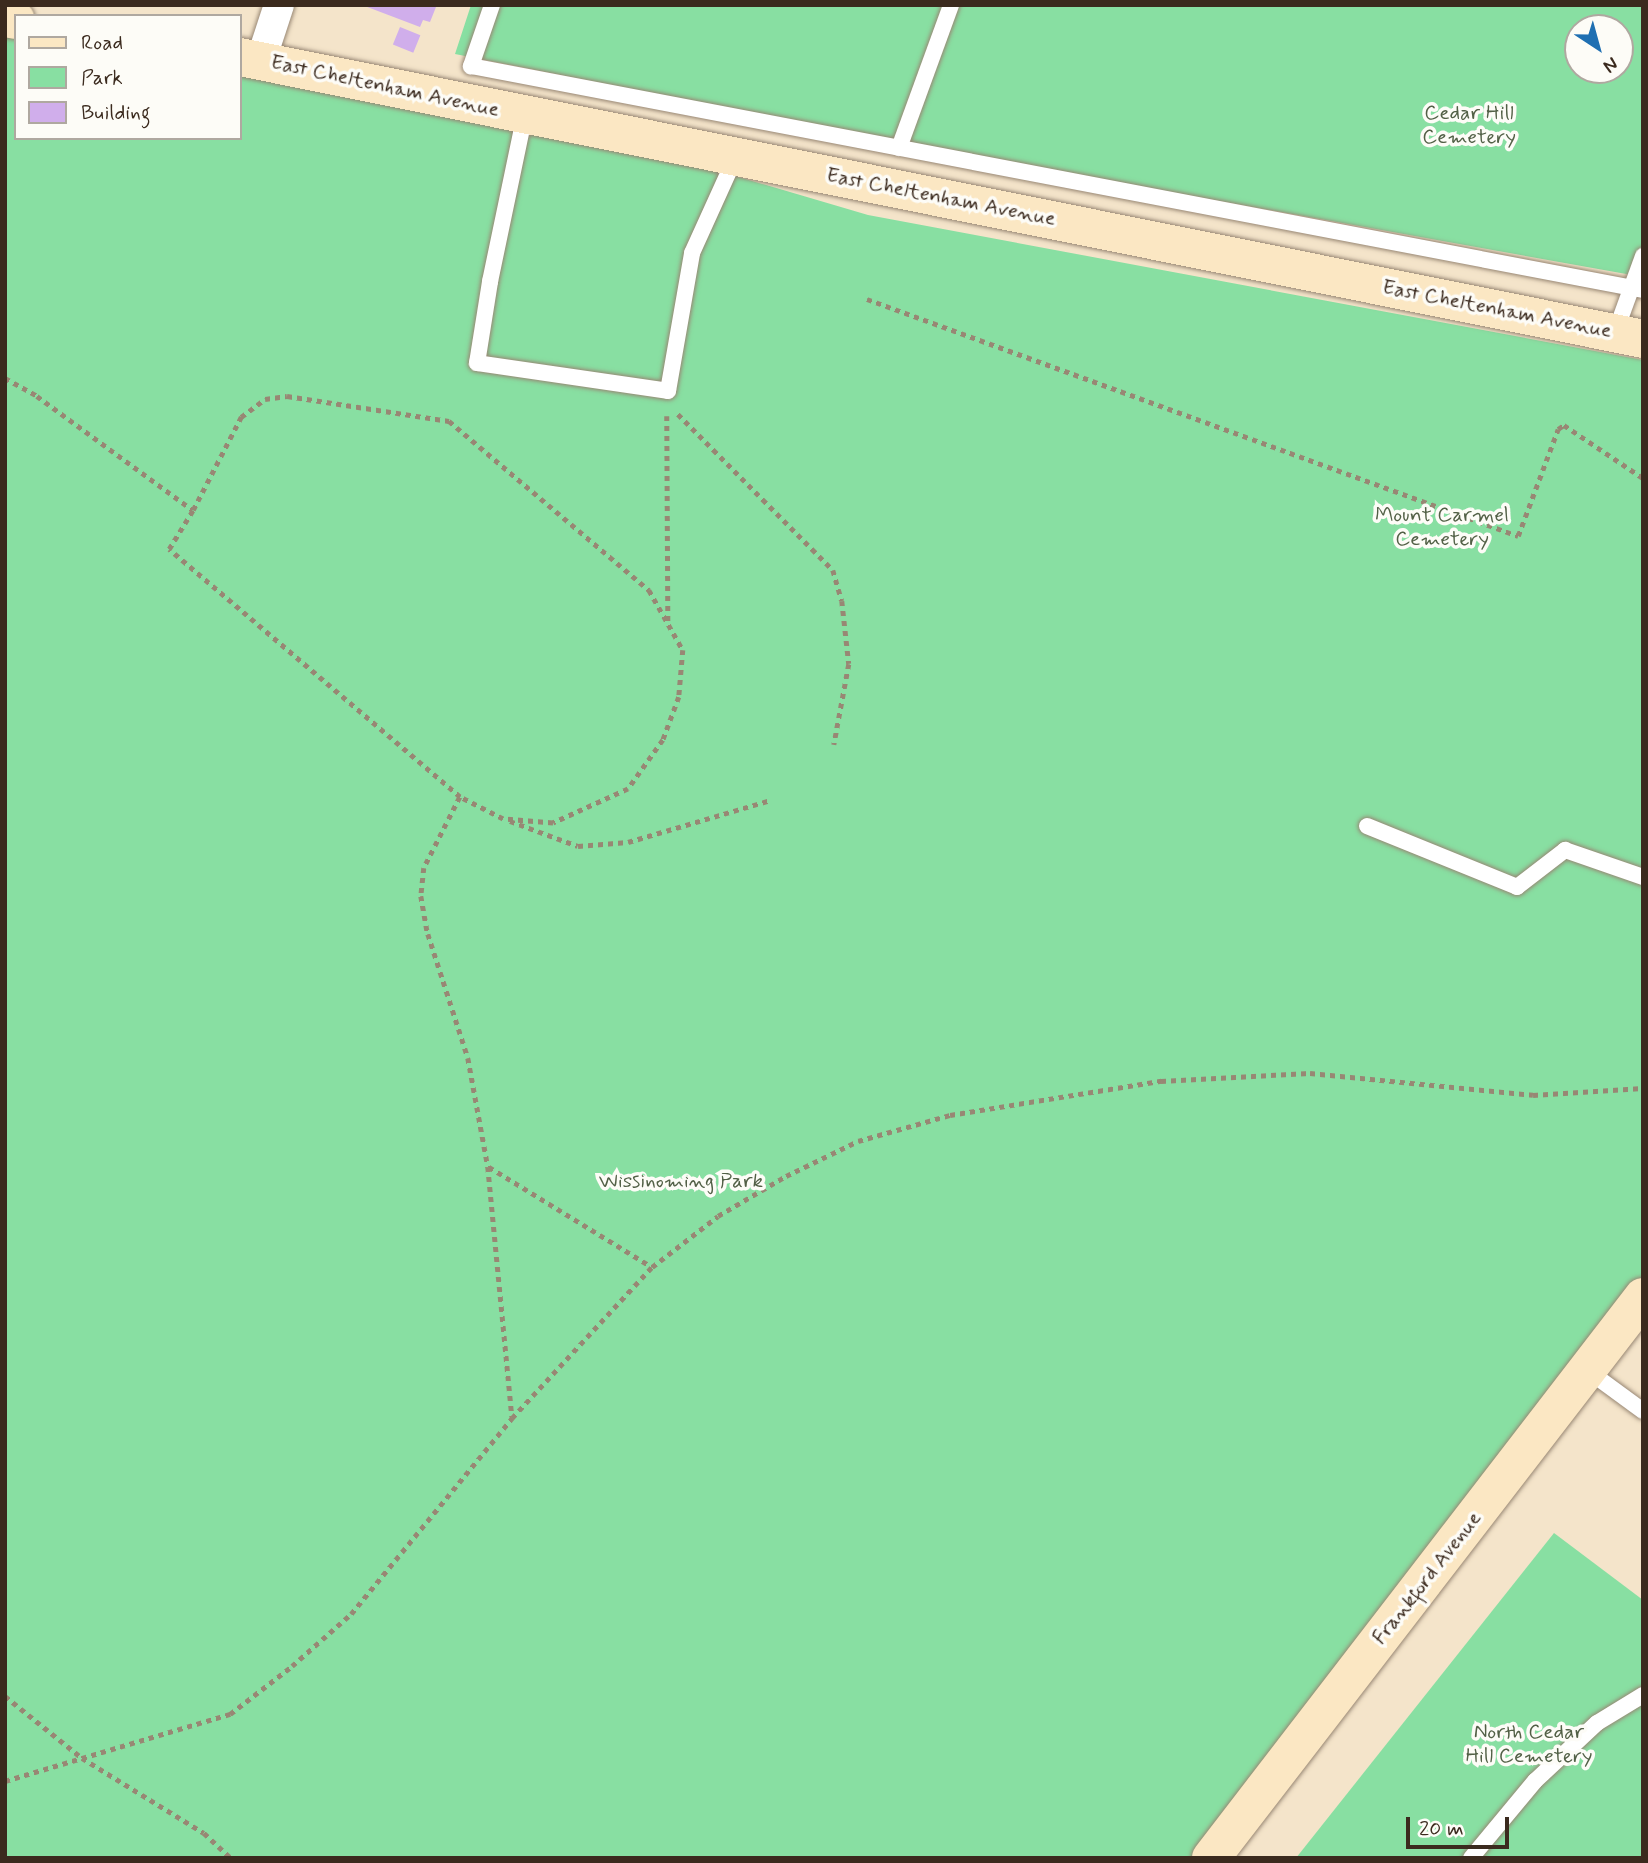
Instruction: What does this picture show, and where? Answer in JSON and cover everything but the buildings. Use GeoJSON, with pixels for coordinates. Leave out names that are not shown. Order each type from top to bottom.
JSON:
{"type":"FeatureCollection","features":[{"type":"Feature","properties":{"kind":"street"},"geometry":{"type":"LineString","coordinates":[[250,59],[279,5]]}},
{"type":"Feature","properties":{"kind":"street","name":"East Cheltenham Avenue"},"geometry":{"type":"LineString","coordinates":[[250,59],[1629,336]]}},
{"type":"Feature","properties":{"kind":"street","name":"Frankford Avenue"},"geometry":{"type":"LineString","coordinates":[[1211,1858],[1643,1297]]}},
{"type":"Feature","properties":{"kind":"lane"},"geometry":{"type":"LineString","coordinates":[[492,5],[471,66],[1637,288]]}},
{"type":"Feature","properties":{"kind":"lane"},"geometry":{"type":"LineString","coordinates":[[899,148],[951,5]]}},
{"type":"Feature","properties":{"kind":"lane"},"geometry":{"type":"LineString","coordinates":[[525,114],[490,282],[477,363],[668,397],[692,253],[736,156]]}},
{"type":"Feature","properties":{"kind":"lane"},"geometry":{"type":"LineString","coordinates":[[1629,336],[1643,256]]}},
{"type":"Feature","properties":{"kind":"lane"},"geometry":{"type":"LineString","coordinates":[[1367,826],[1517,887],[1565,850],[1643,877]]}},
{"type":"Feature","properties":{"kind":"lane"},"geometry":{"type":"LineString","coordinates":[[1587,1370],[1643,1411]]}},
{"type":"Feature","properties":{"kind":"lane"},"geometry":{"type":"LineString","coordinates":[[1471,1858],[1535,1781],[1597,1723],[1643,1695]]}},
{"type":"Feature","properties":{"kind":"path"},"geometry":{"type":"LineString","coordinates":[[867,299],[1518,536],[1558,429],[1564,425],[1643,478]]}},
{"type":"Feature","properties":{"kind":"path"},"geometry":{"type":"LineString","coordinates":[[5,378],[37,396],[193,510]]}},
{"type":"Feature","properties":{"kind":"path"},"geometry":{"type":"LineString","coordinates":[[503,819],[553,823],[628,789],[663,740],[679,696],[683,650],[668,622],[649,590],[449,421],[287,396],[265,399],[241,417],[193,510],[169,549],[460,797],[503,819],[578,846],[628,842],[771,800]]}},
{"type":"Feature","properties":{"kind":"path"},"geometry":{"type":"LineString","coordinates":[[668,397],[668,622]]}},
{"type":"Feature","properties":{"kind":"path"},"geometry":{"type":"LineString","coordinates":[[668,397],[833,570],[842,601],[849,664],[834,745]]}},
{"type":"Feature","properties":{"kind":"path"},"geometry":{"type":"LineString","coordinates":[[460,797],[424,868],[421,896],[428,934],[468,1058],[488,1167],[512,1418]]}},
{"type":"Feature","properties":{"kind":"path"},"geometry":{"type":"LineString","coordinates":[[5,1781],[230,1714],[292,1666],[351,1614],[512,1418],[652,1267],[718,1216],[786,1176],[858,1141],[950,1115],[1161,1081],[1310,1073],[1533,1095],[1643,1088]]}},
{"type":"Feature","properties":{"kind":"path"},"geometry":{"type":"LineString","coordinates":[[488,1167],[652,1267]]}},
{"type":"Feature","properties":{"kind":"path"},"geometry":{"type":"LineString","coordinates":[[5,1696],[82,1758],[204,1833],[231,1858]]}},
{"type":"Feature","properties":{"kind":"green space","name":"Cedar Hill Cemetery"},"geometry":{"type":"Polygon","coordinates":[[[471,5],[1643,5],[1643,277],[919,147],[455,54],[471,5]]]}},
{"type":"Feature","properties":{"kind":"green space","name":"Wissinoming Park"},"geometry":{"type":"Polygon","coordinates":[[[5,18],[14,20],[14,140],[242,140],[242,57],[525,114],[868,215],[1643,360],[1643,1297],[1211,1858],[5,1858],[5,18]]]}},
{"type":"Feature","properties":{"kind":"green space","name":"North Cedar Hill Cemetery"},"geometry":{"type":"Polygon","coordinates":[[[1554,1533],[1643,1600],[1643,1858],[1296,1858],[1554,1533]]]}},
{"type":"Feature","properties":{"kind":"park label","name":"Mount Carmel Cemetery"},"geometry":{"type":"Point","coordinates":[1442,527]}}]}
